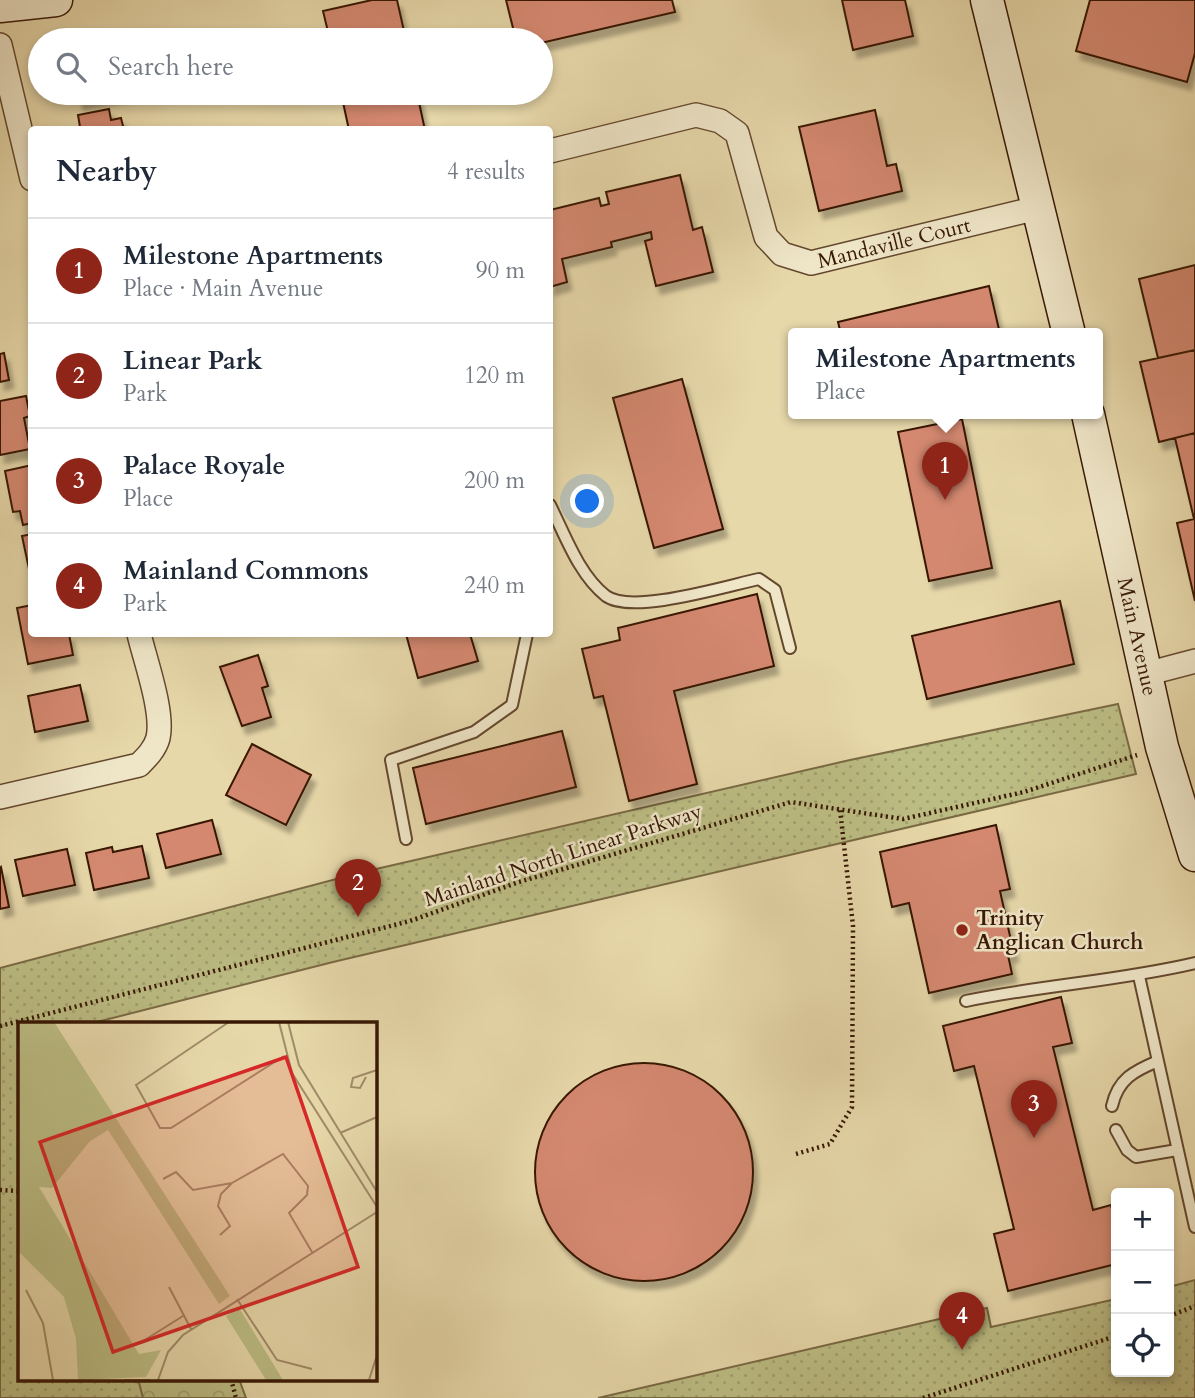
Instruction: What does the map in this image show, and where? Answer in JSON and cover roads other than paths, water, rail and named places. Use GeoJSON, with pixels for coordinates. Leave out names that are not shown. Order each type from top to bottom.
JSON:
{"type":"FeatureCollection","features":[{"type":"Feature","properties":{"kind":"street"},"geometry":{"type":"LineString","coordinates":[[0,6],[56,0]]}},
{"type":"Feature","properties":{"kind":"street"},"geometry":{"type":"LineString","coordinates":[[987,0],[1067,328]]}},
{"type":"Feature","properties":{"kind":"street"},"geometry":{"type":"LineString","coordinates":[[0,45],[28,162]]}},
{"type":"Feature","properties":{"kind":"street","name":"Mandaville Court"},"geometry":{"type":"LineString","coordinates":[[553,150],[696,115],[720,121],[737,133],[766,237],[782,254],[811,263],[1037,208]]}},
{"type":"Feature","properties":{"kind":"street","name":"Main Avenue"},"geometry":{"type":"LineString","coordinates":[[1089,419],[1162,747],[1195,855]]}},
{"type":"Feature","properties":{"kind":"street"},"geometry":{"type":"LineString","coordinates":[[0,797],[139,765],[151,752],[158,736],[157,710],[140,637]]}},
{"type":"Feature","properties":{"kind":"street"},"geometry":{"type":"LineString","coordinates":[[1146,674],[1195,661]]}},
{"type":"Feature","properties":{"kind":"lane"},"geometry":{"type":"LineString","coordinates":[[553,511],[583,570],[607,597],[638,605],[759,579],[775,590],[790,648]]}},
{"type":"Feature","properties":{"kind":"lane"},"geometry":{"type":"LineString","coordinates":[[406,839],[391,760],[474,732],[512,705],[526,637]]}},
{"type":"Feature","properties":{"kind":"lane"},"geometry":{"type":"LineString","coordinates":[[966,1001],[1031,987],[1139,976],[1195,963]]}},
{"type":"Feature","properties":{"kind":"lane"},"geometry":{"type":"LineString","coordinates":[[1139,976],[1195,1227]]}},
{"type":"Feature","properties":{"kind":"lane"},"geometry":{"type":"LineString","coordinates":[[1112,1105],[1122,1081],[1134,1071],[1158,1062]]}},
{"type":"Feature","properties":{"kind":"lane"},"geometry":{"type":"LineString","coordinates":[[1116,1130],[1127,1150],[1136,1157],[1177,1150]]}},
{"type":"Feature","properties":{"kind":"place","name":"Milestone Apartments"},"geometry":{"type":"Point","coordinates":[945,500]}},
{"type":"Feature","properties":{"kind":"place","name":"Linear Park"},"geometry":{"type":"Point","coordinates":[358,917]}},
{"type":"Feature","properties":{"kind":"place","name":"Trinity Anglican Church"},"geometry":{"type":"Point","coordinates":[962,930]}},
{"type":"Feature","properties":{"kind":"place","name":"Palace Royale"},"geometry":{"type":"Point","coordinates":[1034,1138]}},
{"type":"Feature","properties":{"kind":"place","name":"Mainland Commons"},"geometry":{"type":"Point","coordinates":[962,1350]}}]}
